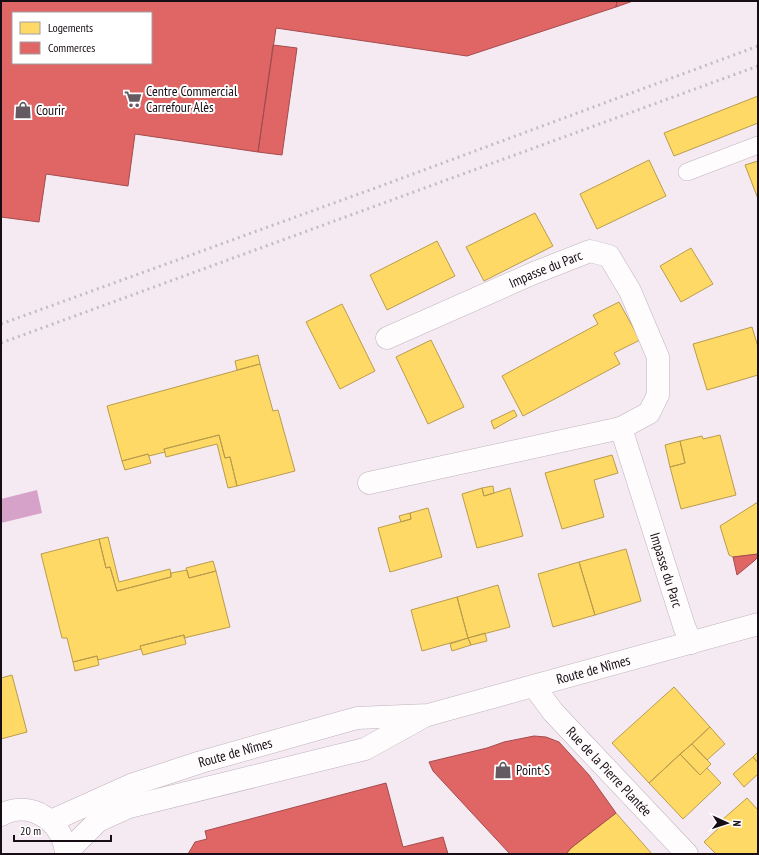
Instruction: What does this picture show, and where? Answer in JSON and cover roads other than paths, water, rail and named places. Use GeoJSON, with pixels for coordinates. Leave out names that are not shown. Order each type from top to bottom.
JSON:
{"type":"FeatureCollection","features":[{"type":"Feature","properties":{"kind":"main road","name":"Impasse du Parc"},"geometry":{"type":"LineString","coordinates":[[369,483],[621,428],[649,413],[658,395],[658,356],[630,290],[609,256],[590,251],[534,273],[387,338]]}},
{"type":"Feature","properties":{"kind":"main road","name":"Impasse du Parc"},"geometry":{"type":"LineString","coordinates":[[621,428],[684,626],[691,643]]}},
{"type":"Feature","properties":{"kind":"main road","name":"Route de Nîmes"},"geometry":{"type":"LineString","coordinates":[[51,821],[131,785],[230,754],[357,718],[428,715],[758,624]]}},
{"type":"Feature","properties":{"kind":"main road","name":"Rue de la Pierre Plantée"},"geometry":{"type":"LineString","coordinates":[[534,686],[552,712],[687,854]]}},
{"type":"Feature","properties":{"kind":"main road","name":"Route de Nîmes"},"geometry":{"type":"LineString","coordinates":[[66,854],[98,821],[129,807],[365,749],[428,715]]}},
{"type":"Feature","properties":{"kind":"main road"},"geometry":{"type":"LineString","coordinates":[[1,815],[7,812],[22,809],[38,813],[51,821],[59,830],[64,841],[66,854]]}},
{"type":"Feature","properties":{"kind":"lane"},"geometry":{"type":"LineString","coordinates":[[687,172],[758,145]]}},
{"type":"Feature","properties":{"kind":"railway"},"geometry":{"type":"LineString","coordinates":[[1,324],[378,187],[758,46]]}},
{"type":"Feature","properties":{"kind":"railway"},"geometry":{"type":"LineString","coordinates":[[1,343],[758,66]]}},
{"type":"Feature","properties":{"kind":"place","name":"Centre Commercial Carrefour Alès"},"geometry":{"type":"Point","coordinates":[133,99]}},
{"type":"Feature","properties":{"kind":"place","name":"Courir"},"geometry":{"type":"Point","coordinates":[23,110]}},
{"type":"Feature","properties":{"kind":"place","name":"Point S"},"geometry":{"type":"Point","coordinates":[503,770]}}]}
